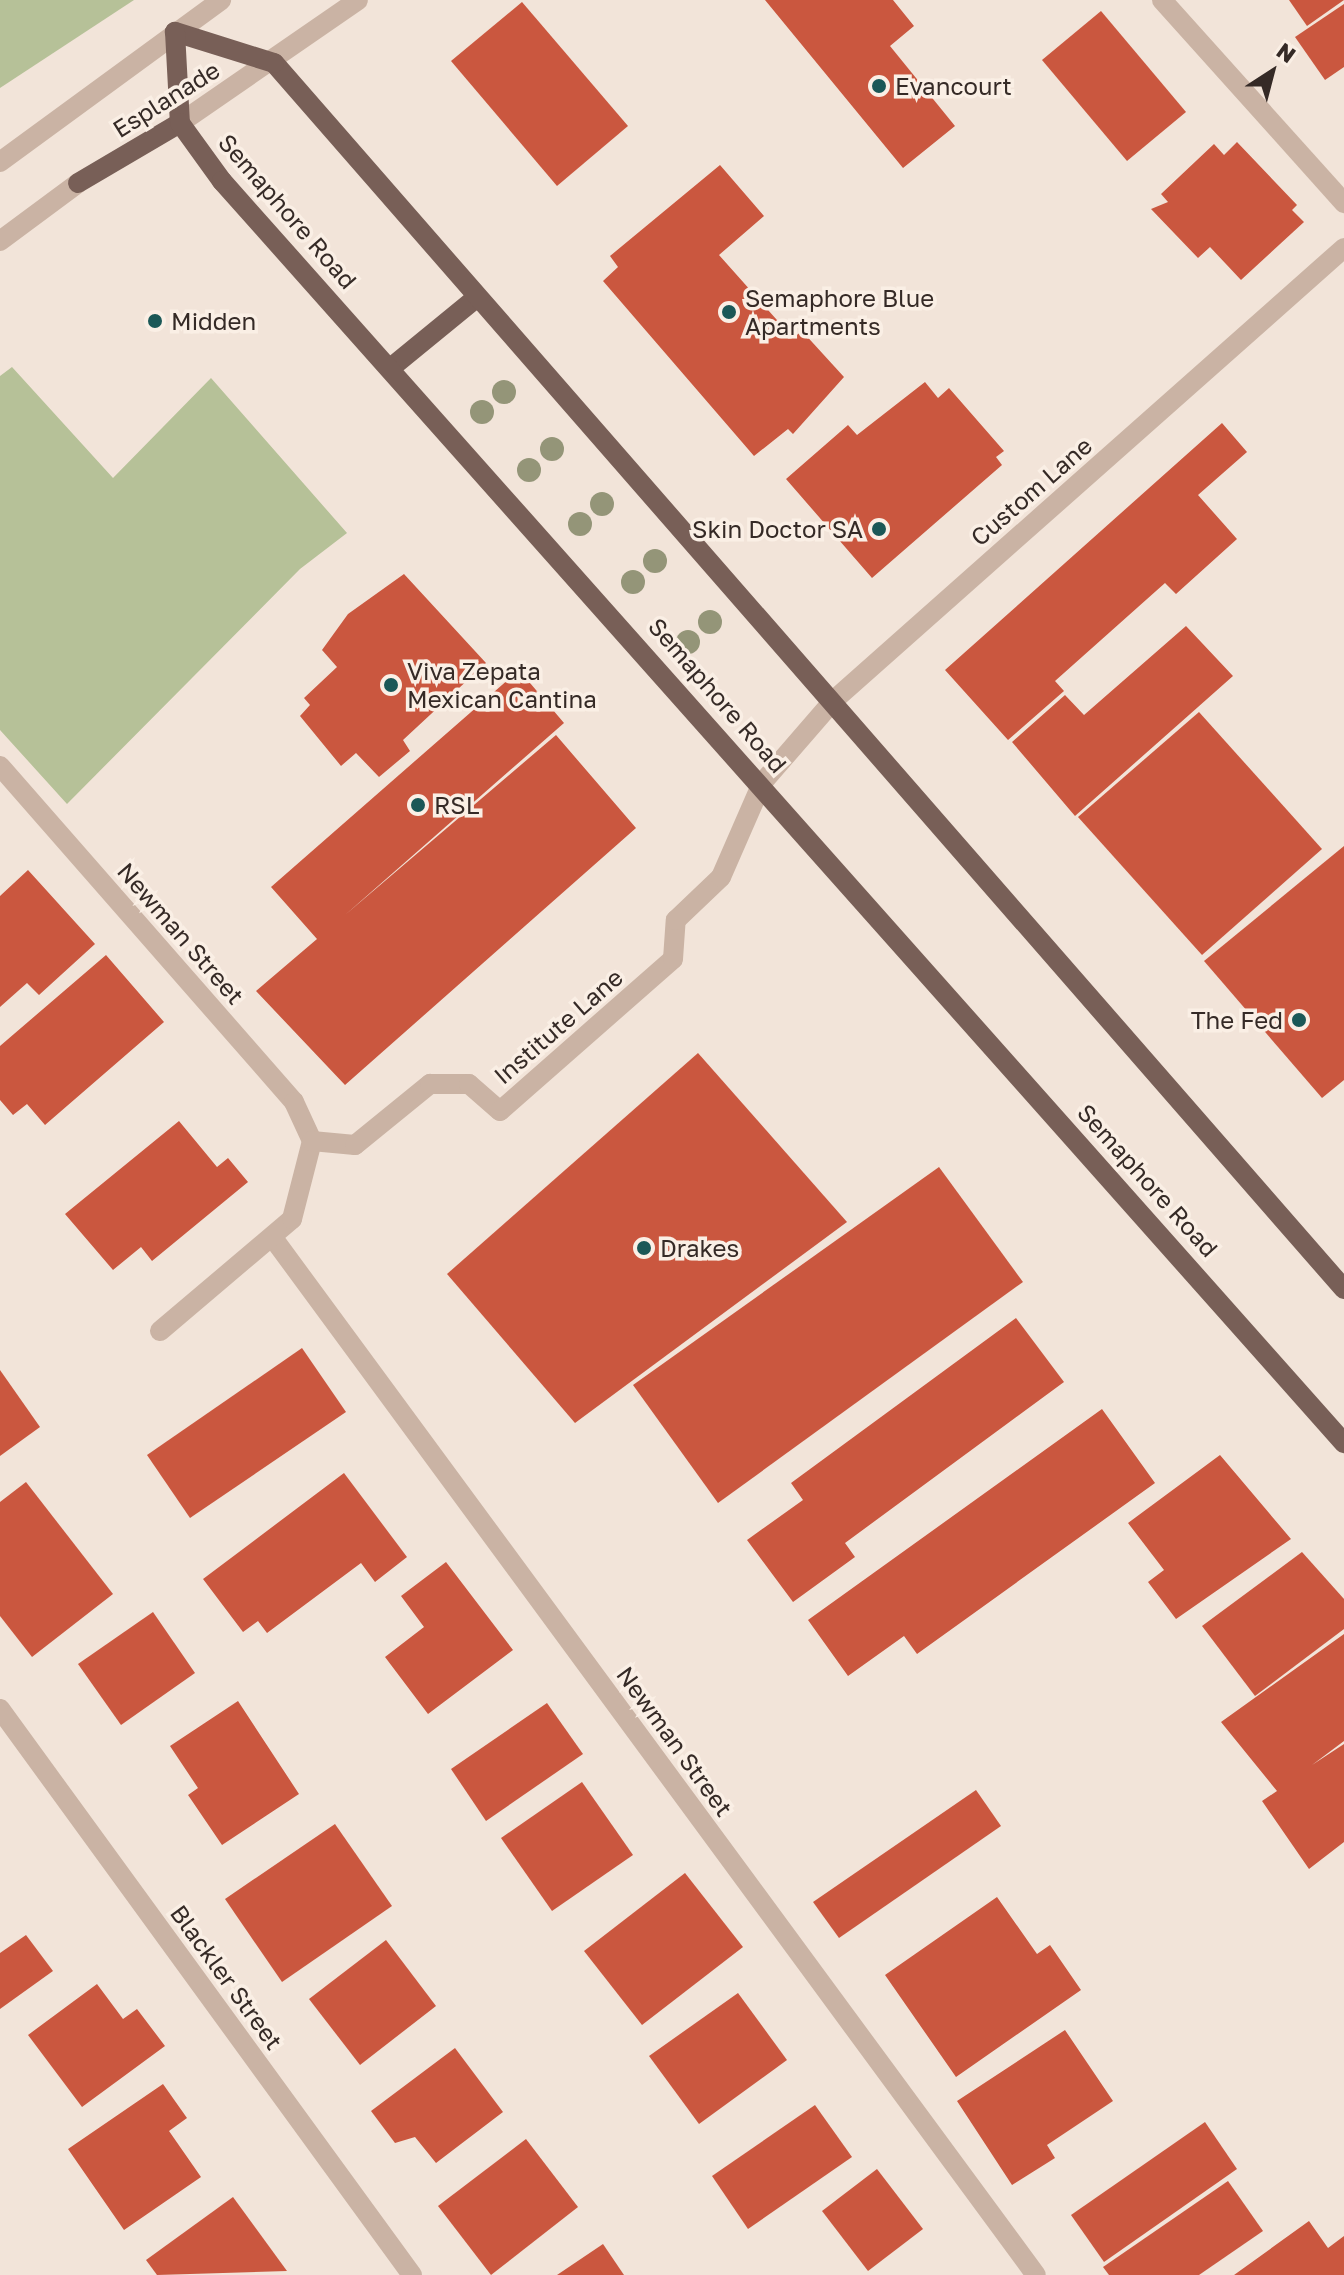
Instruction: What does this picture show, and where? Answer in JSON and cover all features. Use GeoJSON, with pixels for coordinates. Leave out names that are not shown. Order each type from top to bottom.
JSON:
{"type":"FeatureCollection","features":[{"type":"Feature","properties":{"kind":"main road"},"geometry":{"type":"LineString","coordinates":[[180,123],[175,32],[274,63],[1344,1289]]}},
{"type":"Feature","properties":{"kind":"main road","name":"Esplanade"},"geometry":{"type":"LineString","coordinates":[[78,183],[180,123]]}},
{"type":"Feature","properties":{"kind":"main road","name":"Semaphore Road"},"geometry":{"type":"LineString","coordinates":[[180,123],[222,181],[393,366],[1344,1443]]}},
{"type":"Feature","properties":{"kind":"main road"},"geometry":{"type":"LineString","coordinates":[[393,366],[476,298]]}},
{"type":"Feature","properties":{"kind":"street","name":"Esplanade"},"geometry":{"type":"LineString","coordinates":[[0,162],[221,0]]}},
{"type":"Feature","properties":{"kind":"street","name":"Esplanade"},"geometry":{"type":"LineString","coordinates":[[180,123],[274,63],[358,0]]}},
{"type":"Feature","properties":{"kind":"street"},"geometry":{"type":"LineString","coordinates":[[1162,0],[1344,203]]}},
{"type":"Feature","properties":{"kind":"street","name":"Esplanade"},"geometry":{"type":"LineString","coordinates":[[0,241],[78,183]]}},
{"type":"Feature","properties":{"kind":"street","name":"Custom Lane"},"geometry":{"type":"LineString","coordinates":[[762,783],[833,701],[1344,248]]}},
{"type":"Feature","properties":{"kind":"street","name":"Newman Street"},"geometry":{"type":"LineString","coordinates":[[0,766],[294,1102],[312,1141]]}},
{"type":"Feature","properties":{"kind":"street","name":"Institute Lane"},"geometry":{"type":"LineString","coordinates":[[312,1141],[355,1145],[430,1084],[469,1084],[500,1111],[673,959],[676,920],[721,877],[762,783]]}},
{"type":"Feature","properties":{"kind":"street"},"geometry":{"type":"LineString","coordinates":[[160,1331],[292,1219],[312,1141]]}},
{"type":"Feature","properties":{"kind":"street","name":"Newman Street"},"geometry":{"type":"LineString","coordinates":[[273,1238],[1036,2275]]}},
{"type":"Feature","properties":{"kind":"street","name":"Blackler Street"},"geometry":{"type":"LineString","coordinates":[[0,1709],[412,2275]]}},
{"type":"Feature","properties":{"kind":"green space"},"geometry":{"type":"Polygon","coordinates":[[[0,0],[134,0],[0,88],[0,0]]]}},
{"type":"Feature","properties":{"kind":"green space"},"geometry":{"type":"Polygon","coordinates":[[[12,367],[113,478],[211,378],[347,533],[300,569],[67,804],[0,730],[0,376],[12,367]]]}},
{"type":"Feature","properties":{"kind":"building","name":"Evancourt"},"geometry":{"type":"Polygon","coordinates":[[[765,0],[893,0],[914,26],[890,46],[955,126],[903,168],[765,0]]]}},
{"type":"Feature","properties":{"kind":"building"},"geometry":{"type":"Polygon","coordinates":[[[1289,0],[1344,0],[1307,26],[1289,0]]]}},
{"type":"Feature","properties":{"kind":"building"},"geometry":{"type":"Polygon","coordinates":[[[522,2],[628,126],[557,186],[451,61],[522,2]]]}},
{"type":"Feature","properties":{"kind":"building"},"geometry":{"type":"Polygon","coordinates":[[[1344,4],[1344,67],[1325,80],[1295,37],[1344,4]]]}},
{"type":"Feature","properties":{"kind":"building"},"geometry":{"type":"Polygon","coordinates":[[[1101,11],[1186,112],[1127,161],[1042,60],[1101,11]]]}},
{"type":"Feature","properties":{"kind":"building"},"geometry":{"type":"Polygon","coordinates":[[[1237,142],[1297,205],[1292,210],[1304,222],[1241,280],[1210,247],[1198,258],[1151,209],[1168,202],[1161,194],[1214,144],[1224,155],[1237,142]]]}},
{"type":"Feature","properties":{"kind":"building"},"geometry":{"type":"Polygon","coordinates":[[[720,165],[764,216],[719,255],[793,338],[802,331],[844,377],[793,434],[788,429],[754,456],[603,281],[618,267],[610,256],[720,165]]]}},
{"type":"Feature","properties":{"kind":"building","name":"Skin Doctor SA"},"geometry":{"type":"Polygon","coordinates":[[[925,382],[938,398],[949,388],[1004,451],[996,457],[1002,465],[872,578],[786,479],[848,425],[857,435],[925,382]]]}},
{"type":"Feature","properties":{"kind":"building"},"geometry":{"type":"Polygon","coordinates":[[[1222,423],[1247,452],[1198,495],[1237,539],[1176,594],[1165,583],[1055,681],[1064,691],[1008,740],[945,670],[1222,423]]]}},
{"type":"Feature","properties":{"kind":"building","name":"Viva Zepata Mexican Cantina"},"geometry":{"type":"Polygon","coordinates":[[[404,574],[486,663],[403,740],[410,751],[379,777],[356,753],[341,766],[300,716],[310,705],[304,698],[337,667],[322,650],[348,614],[404,574]]]}},
{"type":"Feature","properties":{"kind":"building"},"geometry":{"type":"Polygon","coordinates":[[[1186,626],[1233,676],[1075,816],[1012,742],[1065,695],[1084,715],[1186,626]]]}},
{"type":"Feature","properties":{"kind":"building"},"geometry":{"type":"Polygon","coordinates":[[[519,670],[564,723],[345,915],[556,735],[636,828],[345,1085],[256,991],[317,939],[271,887],[519,670]]]}},
{"type":"Feature","properties":{"kind":"building"},"geometry":{"type":"Polygon","coordinates":[[[1199,712],[1322,849],[1202,955],[1078,817],[1199,712]]]}},
{"type":"Feature","properties":{"kind":"building","name":"The Fed"},"geometry":{"type":"Polygon","coordinates":[[[1344,846],[1344,1080],[1322,1098],[1204,961],[1344,846]]]}},
{"type":"Feature","properties":{"kind":"building"},"geometry":{"type":"Polygon","coordinates":[[[28,870],[95,944],[39,995],[27,983],[0,1007],[0,896],[28,870]]]}},
{"type":"Feature","properties":{"kind":"building"},"geometry":{"type":"Polygon","coordinates":[[[106,955],[164,1022],[45,1125],[27,1104],[13,1115],[0,1100],[0,1046],[106,955]]]}},
{"type":"Feature","properties":{"kind":"building","name":"Drakes"},"geometry":{"type":"Polygon","coordinates":[[[698,1053],[847,1222],[575,1423],[447,1274],[698,1053]]]}},
{"type":"Feature","properties":{"kind":"building"},"geometry":{"type":"Polygon","coordinates":[[[179,1121],[217,1167],[228,1158],[248,1182],[152,1261],[141,1247],[113,1270],[65,1214],[179,1121]]]}},
{"type":"Feature","properties":{"kind":"building"},"geometry":{"type":"Polygon","coordinates":[[[939,1167],[1023,1282],[718,1503],[633,1385],[939,1167]]]}},
{"type":"Feature","properties":{"kind":"building"},"geometry":{"type":"Polygon","coordinates":[[[1016,1318],[1064,1382],[845,1543],[855,1557],[793,1602],[747,1540],[803,1500],[791,1483],[1016,1318]]]}},
{"type":"Feature","properties":{"kind":"building"},"geometry":{"type":"Polygon","coordinates":[[[302,1348],[346,1412],[190,1518],[147,1455],[302,1348]]]}},
{"type":"Feature","properties":{"kind":"building"},"geometry":{"type":"Polygon","coordinates":[[[0,1370],[40,1427],[0,1456],[0,1370]]]}},
{"type":"Feature","properties":{"kind":"building"},"geometry":{"type":"Polygon","coordinates":[[[1102,1409],[1155,1483],[917,1654],[904,1636],[848,1676],[808,1620],[1102,1409]]]}},
{"type":"Feature","properties":{"kind":"building"},"geometry":{"type":"Polygon","coordinates":[[[1220,1455],[1291,1539],[1176,1619],[1148,1582],[1164,1570],[1128,1523],[1220,1455]]]}},
{"type":"Feature","properties":{"kind":"building"},"geometry":{"type":"Polygon","coordinates":[[[344,1473],[407,1557],[375,1582],[361,1563],[267,1633],[258,1621],[243,1632],[203,1579],[344,1473]]]}},
{"type":"Feature","properties":{"kind":"building"},"geometry":{"type":"Polygon","coordinates":[[[26,1482],[113,1594],[32,1657],[0,1616],[0,1502],[26,1482]]]}},
{"type":"Feature","properties":{"kind":"building"},"geometry":{"type":"Polygon","coordinates":[[[1302,1552],[1344,1599],[1344,1629],[1255,1696],[1202,1626],[1302,1552]]]}},
{"type":"Feature","properties":{"kind":"building"},"geometry":{"type":"Polygon","coordinates":[[[446,1562],[513,1650],[428,1714],[385,1657],[424,1627],[401,1596],[446,1562]]]}},
{"type":"Feature","properties":{"kind":"building"},"geometry":{"type":"Polygon","coordinates":[[[153,1612],[195,1673],[121,1725],[78,1664],[153,1612]]]}},
{"type":"Feature","properties":{"kind":"building"},"geometry":{"type":"Polygon","coordinates":[[[1344,1634],[1344,1741],[1312,1765],[1344,1744],[1344,1842],[1309,1869],[1262,1801],[1277,1791],[1221,1722],[1344,1634]]]}},
{"type":"Feature","properties":{"kind":"building"},"geometry":{"type":"Polygon","coordinates":[[[238,1701],[299,1794],[222,1845],[188,1795],[198,1788],[170,1746],[238,1701]]]}},
{"type":"Feature","properties":{"kind":"building"},"geometry":{"type":"Polygon","coordinates":[[[547,1703],[583,1754],[486,1821],[451,1769],[547,1703]]]}},
{"type":"Feature","properties":{"kind":"building"},"geometry":{"type":"Polygon","coordinates":[[[582,1782],[633,1855],[552,1911],[501,1838],[582,1782]]]}},
{"type":"Feature","properties":{"kind":"building"},"geometry":{"type":"Polygon","coordinates":[[[976,1790],[1001,1826],[839,1938],[813,1902],[976,1790]]]}},
{"type":"Feature","properties":{"kind":"building"},"geometry":{"type":"Polygon","coordinates":[[[335,1824],[392,1906],[282,1982],[225,1899],[335,1824]]]}},
{"type":"Feature","properties":{"kind":"building"},"geometry":{"type":"Polygon","coordinates":[[[685,1873],[743,1947],[642,2025],[584,1951],[685,1873]]]}},
{"type":"Feature","properties":{"kind":"building"},"geometry":{"type":"Polygon","coordinates":[[[997,1897],[1037,1954],[1050,1945],[1081,1990],[956,2077],[885,1975],[997,1897]]]}},
{"type":"Feature","properties":{"kind":"building"},"geometry":{"type":"Polygon","coordinates":[[[26,1935],[53,1971],[0,2009],[0,1953],[26,1935]]]}},
{"type":"Feature","properties":{"kind":"building"},"geometry":{"type":"Polygon","coordinates":[[[386,1940],[436,2006],[360,2065],[309,1999],[386,1940]]]}},
{"type":"Feature","properties":{"kind":"building"},"geometry":{"type":"Polygon","coordinates":[[[97,1984],[123,2019],[137,2009],[165,2046],[82,2107],[28,2035],[97,1984]]]}},
{"type":"Feature","properties":{"kind":"building"},"geometry":{"type":"Polygon","coordinates":[[[738,1993],[787,2060],[699,2124],[649,2056],[738,1993]]]}},
{"type":"Feature","properties":{"kind":"building"},"geometry":{"type":"Polygon","coordinates":[[[1065,2030],[1113,2101],[1047,2145],[1055,2158],[1012,2185],[957,2101],[1065,2030]]]}},
{"type":"Feature","properties":{"kind":"building"},"geometry":{"type":"Polygon","coordinates":[[[455,2048],[503,2112],[436,2163],[415,2137],[395,2143],[371,2111],[455,2048]]]}},
{"type":"Feature","properties":{"kind":"building"},"geometry":{"type":"Polygon","coordinates":[[[163,2084],[187,2118],[169,2131],[201,2177],[124,2230],[68,2149],[163,2084]]]}},
{"type":"Feature","properties":{"kind":"building"},"geometry":{"type":"Polygon","coordinates":[[[815,2105],[852,2157],[748,2229],[712,2176],[815,2105]]]}},
{"type":"Feature","properties":{"kind":"building"},"geometry":{"type":"Polygon","coordinates":[[[1205,2122],[1237,2169],[1104,2262],[1071,2215],[1205,2122]]]}},
{"type":"Feature","properties":{"kind":"building"},"geometry":{"type":"Polygon","coordinates":[[[526,2139],[578,2207],[491,2275],[438,2206],[526,2139]]]}},
{"type":"Feature","properties":{"kind":"building"},"geometry":{"type":"Polygon","coordinates":[[[877,2169],[923,2229],[868,2271],[822,2211],[877,2169]]]}},
{"type":"Feature","properties":{"kind":"building"},"geometry":{"type":"Polygon","coordinates":[[[1228,2181],[1263,2231],[1199,2275],[1109,2275],[1103,2267],[1228,2181]]]}},
{"type":"Feature","properties":{"kind":"building"},"geometry":{"type":"Polygon","coordinates":[[[233,2197],[287,2271],[157,2275],[146,2260],[233,2197]]]}},
{"type":"Feature","properties":{"kind":"building"},"geometry":{"type":"Polygon","coordinates":[[[1309,2221],[1328,2248],[1344,2236],[1344,2275],[1234,2275],[1309,2221]]]}},
{"type":"Feature","properties":{"kind":"building"},"geometry":{"type":"Polygon","coordinates":[[[603,2244],[624,2275],[557,2275],[603,2244]]]}},
{"type":"Feature","properties":{"kind":"place","name":"Evancourt"},"geometry":{"type":"Point","coordinates":[879,86]}},
{"type":"Feature","properties":{"kind":"place","name":"Semaphore Blue Apartments"},"geometry":{"type":"Point","coordinates":[729,312]}},
{"type":"Feature","properties":{"kind":"place","name":"Midden"},"geometry":{"type":"Point","coordinates":[155,321]}},
{"type":"Feature","properties":{"kind":"place","name":"Skin Doctor SA"},"geometry":{"type":"Point","coordinates":[879,529]}},
{"type":"Feature","properties":{"kind":"place","name":"Viva Zepata Mexican Cantina"},"geometry":{"type":"Point","coordinates":[391,685]}},
{"type":"Feature","properties":{"kind":"place","name":"RSL"},"geometry":{"type":"Point","coordinates":[418,805]}},
{"type":"Feature","properties":{"kind":"place","name":"The Fed"},"geometry":{"type":"Point","coordinates":[1299,1020]}},
{"type":"Feature","properties":{"kind":"place","name":"Drakes"},"geometry":{"type":"Point","coordinates":[644,1248]}}]}
